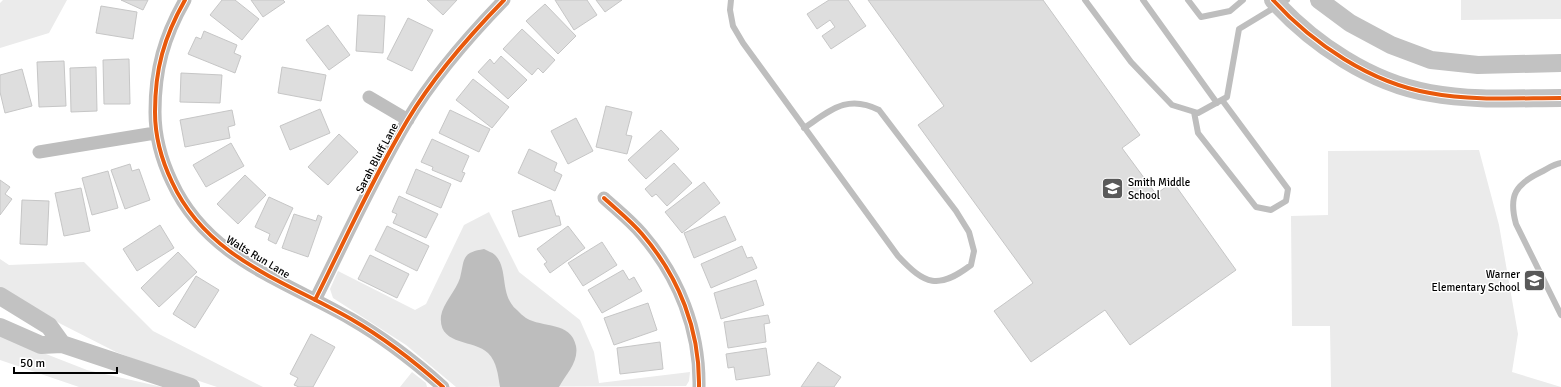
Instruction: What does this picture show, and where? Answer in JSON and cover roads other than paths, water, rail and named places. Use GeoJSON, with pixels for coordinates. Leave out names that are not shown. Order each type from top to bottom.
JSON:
{"type":"FeatureCollection","features":[{"type":"Feature","properties":{"kind":"street","name":"Walts Run Lane"},"geometry":{"type":"LineString","coordinates":[[185,0],[170,26],[160,56],[155,89],[155,133],[164,166],[180,200],[204,231],[230,253],[258,270],[351,319],[422,368],[443,387]]}},
{"type":"Feature","properties":{"kind":"street","name":"Sarah Bluff Lane"},"geometry":{"type":"LineString","coordinates":[[315,300],[408,120],[432,84],[456,53],[478,26],[504,0]]}},
{"type":"Feature","properties":{"kind":"street"},"geometry":{"type":"LineString","coordinates":[[1319,0],[1350,23],[1391,45],[1431,60],[1478,65],[1561,62]]}},
{"type":"Feature","properties":{"kind":"street"},"geometry":{"type":"LineString","coordinates":[[1280,2],[1299,26],[1336,55],[1379,78],[1436,94],[1477,99],[1561,98]]}},
{"type":"Feature","properties":{"kind":"street"},"geometry":{"type":"LineString","coordinates":[[369,96],[408,120]]}},
{"type":"Feature","properties":{"kind":"street"},"geometry":{"type":"LineString","coordinates":[[39,152],[155,133]]}},
{"type":"Feature","properties":{"kind":"street"},"geometry":{"type":"LineString","coordinates":[[604,198],[641,232],[665,264],[683,299],[694,334],[699,370],[699,387]]}},
{"type":"Feature","properties":{"kind":"street"},"geometry":{"type":"LineString","coordinates":[[0,296],[48,326],[62,344]]}},
{"type":"Feature","properties":{"kind":"street"},"geometry":{"type":"LineString","coordinates":[[0,327],[41,344],[62,344],[191,387]]}},
{"type":"Feature","properties":{"kind":"lane"},"geometry":{"type":"LineString","coordinates":[[731,0],[730,10],[733,26],[743,43],[804,128],[898,256],[912,271],[927,281],[942,281],[956,277],[971,265],[974,251],[969,232],[956,210],[879,110],[868,105],[853,102],[835,107],[804,128]]}},
{"type":"Feature","properties":{"kind":"lane"},"geometry":{"type":"LineString","coordinates":[[1085,0],[1132,62],[1172,105],[1198,114],[1227,97],[1239,29],[1280,2]]}},
{"type":"Feature","properties":{"kind":"lane"},"geometry":{"type":"LineString","coordinates":[[1143,0],[1288,189],[1286,201],[1271,210],[1256,207],[1198,133],[1194,112]]}},
{"type":"Feature","properties":{"kind":"lane"},"geometry":{"type":"LineString","coordinates":[[1188,0],[1202,17],[1230,11],[1243,0]]}},
{"type":"Feature","properties":{"kind":"lane"},"geometry":{"type":"LineString","coordinates":[[1561,163],[1525,180],[1517,189],[1513,212],[1516,224],[1561,316]]}},
{"type":"Feature","properties":{"kind":"place","name":"Smith Middle School"},"geometry":{"type":"Point","coordinates":[1113,188]}},
{"type":"Feature","properties":{"kind":"place","name":"Warner Elementary School"},"geometry":{"type":"Point","coordinates":[1535,280]}}]}
